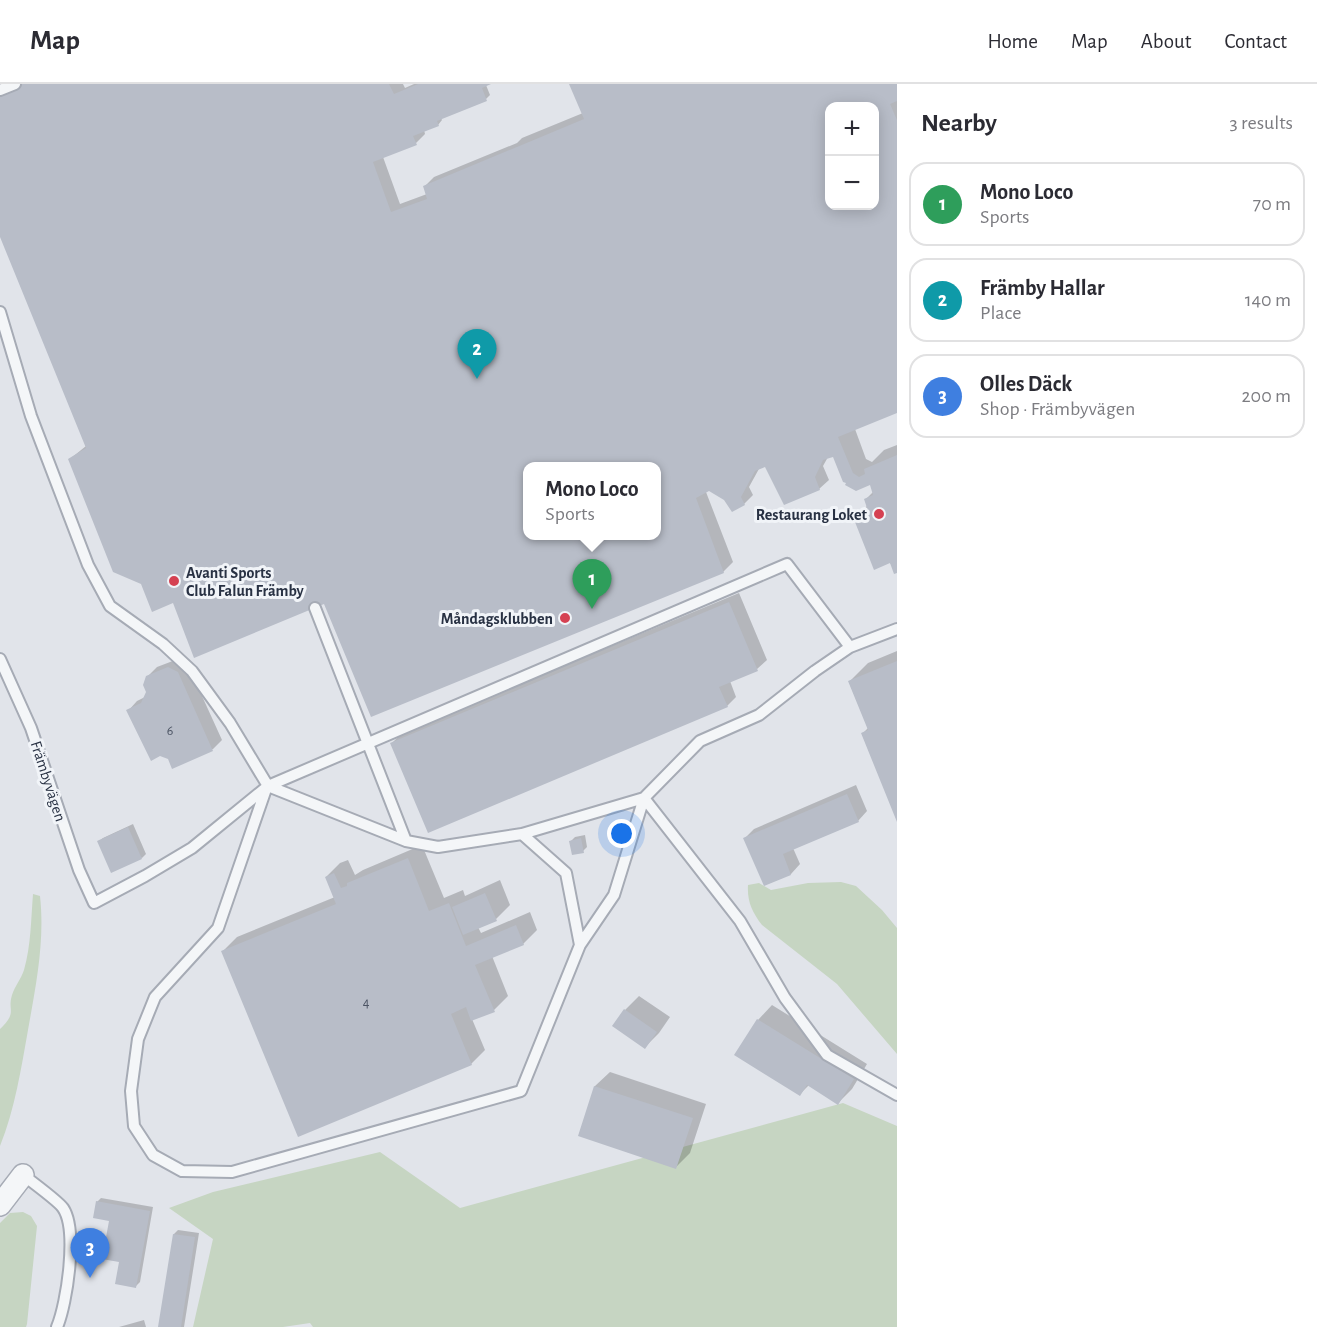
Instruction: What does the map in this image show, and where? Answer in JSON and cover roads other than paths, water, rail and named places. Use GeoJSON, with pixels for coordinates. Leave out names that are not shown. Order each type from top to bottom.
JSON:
{"type":"FeatureCollection","features":[{"type":"Feature","properties":{"kind":"street"},"geometry":{"type":"LineString","coordinates":[[0,1205],[23,1175]]}},
{"type":"Feature","properties":{"kind":"lane"},"geometry":{"type":"LineString","coordinates":[[0,90],[15,84]]}},
{"type":"Feature","properties":{"kind":"lane"},"geometry":{"type":"LineString","coordinates":[[0,312],[31,417],[88,565],[110,606],[163,644],[192,671],[230,723],[268,786],[406,841],[438,847],[522,834],[644,798]]}},
{"type":"Feature","properties":{"kind":"lane"},"geometry":{"type":"LineString","coordinates":[[850,647],[787,564],[268,786],[219,928],[155,997],[138,1039],[130,1090],[134,1126],[153,1155],[182,1172],[232,1172],[521,1091],[579,945],[615,895],[644,798],[700,741],[759,715],[850,647],[897,629]]}},
{"type":"Feature","properties":{"kind":"lane"},"geometry":{"type":"LineString","coordinates":[[315,608],[406,841]]}},
{"type":"Feature","properties":{"kind":"lane","name":"Främbyvägen"},"geometry":{"type":"LineString","coordinates":[[0,659],[31,728],[79,870],[94,903],[192,848],[268,786]]}},
{"type":"Feature","properties":{"kind":"lane"},"geometry":{"type":"LineString","coordinates":[[644,798],[740,921],[785,998],[827,1055],[897,1095]]}},
{"type":"Feature","properties":{"kind":"lane"},"geometry":{"type":"LineString","coordinates":[[522,834],[566,873],[579,945]]}},
{"type":"Feature","properties":{"kind":"lane"},"geometry":{"type":"LineString","coordinates":[[23,1175],[63,1208],[70,1228],[67,1293],[57,1327]]}},
{"type":"Feature","properties":{"kind":"place","name":"Främby Hallar"},"geometry":{"type":"Point","coordinates":[477,379]}},
{"type":"Feature","properties":{"kind":"place","name":"Restaurang Loket"},"geometry":{"type":"Point","coordinates":[879,514]}},
{"type":"Feature","properties":{"kind":"place","name":"Avanti Sports Club Falun Främby"},"geometry":{"type":"Point","coordinates":[174,581]}},
{"type":"Feature","properties":{"kind":"place","name":"Mono Loco"},"geometry":{"type":"Point","coordinates":[592,609]}},
{"type":"Feature","properties":{"kind":"place","name":"Måndagsklubben"},"geometry":{"type":"Point","coordinates":[565,618]}},
{"type":"Feature","properties":{"kind":"place","name":"Olles Däck"},"geometry":{"type":"Point","coordinates":[90,1278]}}]}
